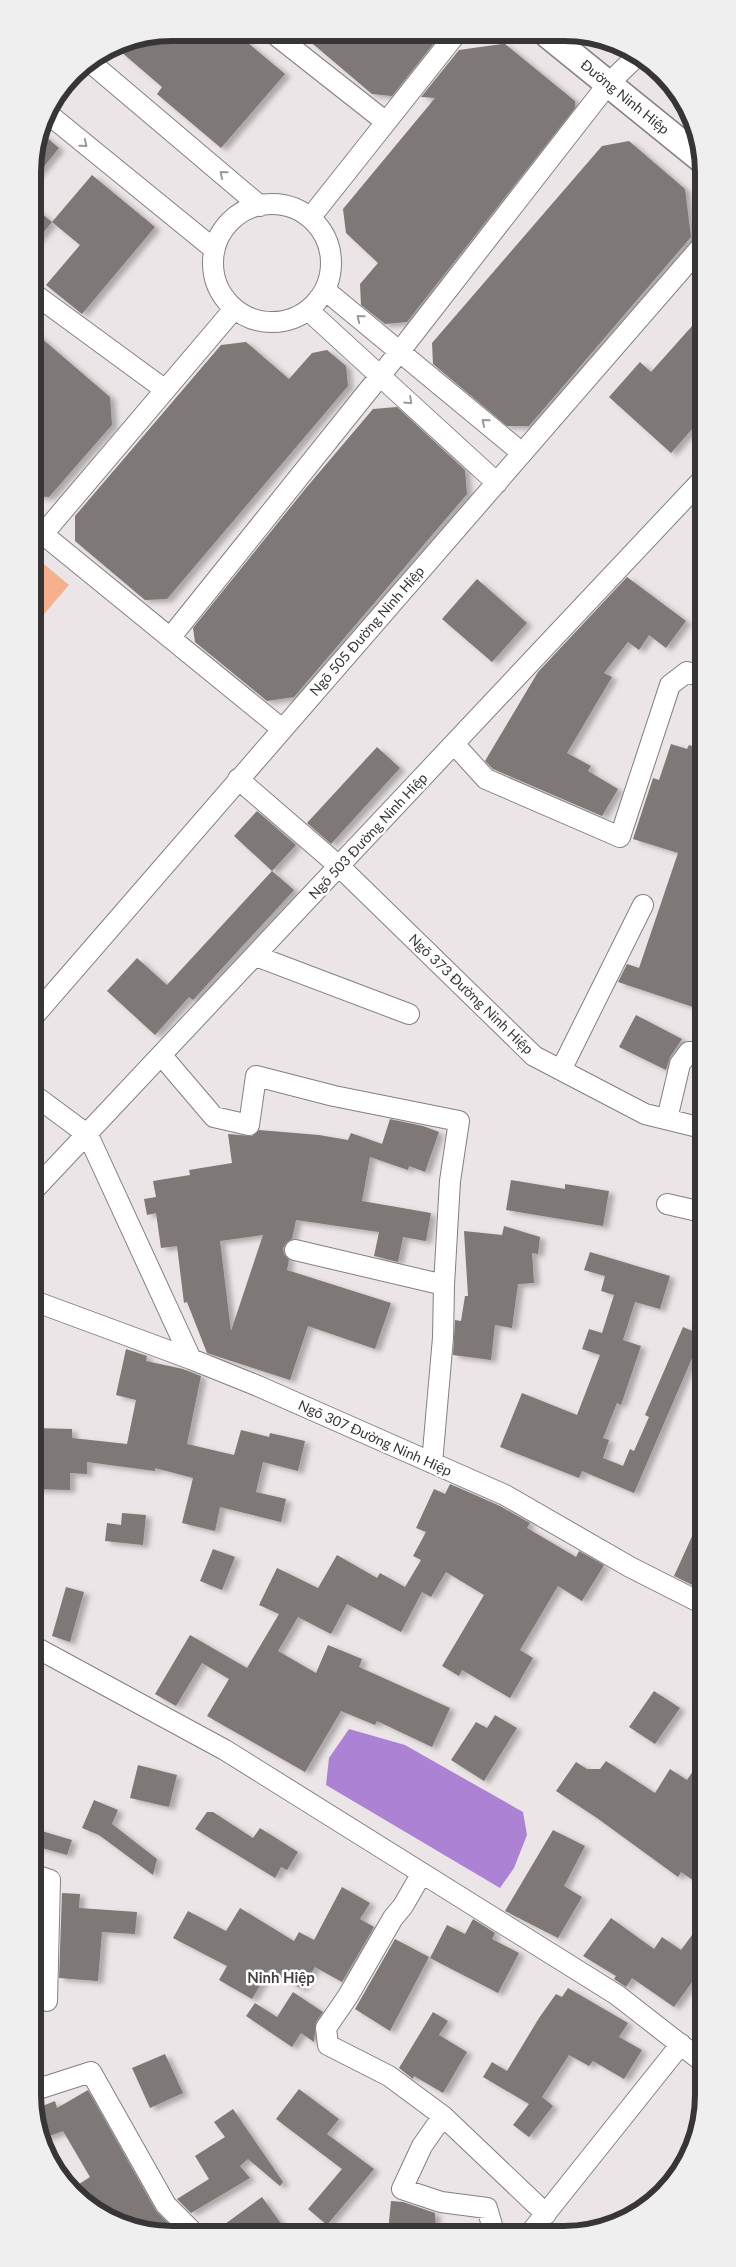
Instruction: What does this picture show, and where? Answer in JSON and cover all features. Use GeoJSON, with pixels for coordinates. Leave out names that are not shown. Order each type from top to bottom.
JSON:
{"type":"FeatureCollection","features":[{"type":"Feature","properties":{"kind":"main road","name":"Đường Ninh Hiệp"},"geometry":{"type":"LineString","coordinates":[[555,41],[693,152]]}},
{"type":"Feature","properties":{"kind":"street"},"geometry":{"type":"LineString","coordinates":[[310,218],[450,41]]}},
{"type":"Feature","properties":{"kind":"street"},"geometry":{"type":"LineString","coordinates":[[284,42],[386,122]]}},
{"type":"Feature","properties":{"kind":"street"},"geometry":{"type":"LineString","coordinates":[[170,638],[400,351],[608,84],[632,61]]}},
{"type":"Feature","properties":{"kind":"street"},"geometry":{"type":"LineString","coordinates":[[95,66],[260,206]]}},
{"type":"Feature","properties":{"kind":"street"},"geometry":{"type":"LineString","coordinates":[[53,118],[214,249]]}},
{"type":"Feature","properties":{"kind":"street"},"geometry":{"type":"LineString","coordinates":[[260,206],[286,206],[310,218],[326,239],[330,251],[330,277],[325,290],[308,310],[297,317],[271,322],[245,316],[234,309],[218,288],[214,269],[214,249],[226,226],[236,217],[260,206]]}},
{"type":"Feature","properties":{"kind":"street","name":"Ngõ 505 Đường Ninh Hiệp"},"geometry":{"type":"LineString","coordinates":[[42,1007],[695,254]]}},
{"type":"Feature","properties":{"kind":"street"},"geometry":{"type":"LineString","coordinates":[[325,290],[522,453]]}},
{"type":"Feature","properties":{"kind":"street"},"geometry":{"type":"LineString","coordinates":[[42,300],[164,389]]}},
{"type":"Feature","properties":{"kind":"street"},"geometry":{"type":"LineString","coordinates":[[42,526],[234,309]]}},
{"type":"Feature","properties":{"kind":"street"},"geometry":{"type":"LineString","coordinates":[[308,310],[496,482]]}},
{"type":"Feature","properties":{"kind":"street","name":"Ngõ 503 Đường Ninh Hiệp"},"geometry":{"type":"LineString","coordinates":[[41,1182],[455,745],[695,488]]}},
{"type":"Feature","properties":{"kind":"street"},"geometry":{"type":"LineString","coordinates":[[42,533],[282,729]]}},
{"type":"Feature","properties":{"kind":"street"},"geometry":{"type":"LineString","coordinates":[[455,745],[486,779],[620,837],[670,685],[687,672],[695,675]]}},
{"type":"Feature","properties":{"kind":"street","name":"Ngõ 373 Đường Ninh Hiệp"},"geometry":{"type":"LineString","coordinates":[[238,779],[340,867],[534,1056],[645,1114],[695,1126]]}},
{"type":"Feature","properties":{"kind":"street"},"geometry":{"type":"LineString","coordinates":[[561,1070],[643,905]]}},
{"type":"Feature","properties":{"kind":"street"},"geometry":{"type":"LineString","coordinates":[[256,956],[409,1014]]}},
{"type":"Feature","properties":{"kind":"street"},"geometry":{"type":"LineString","coordinates":[[667,1119],[680,1064],[689,1052],[695,1052]]}},
{"type":"Feature","properties":{"kind":"street"},"geometry":{"type":"LineString","coordinates":[[162,1056],[214,1117],[248,1125],[256,1076],[334,1096],[459,1121],[450,1181],[443,1338],[432,1463]]}},
{"type":"Feature","properties":{"kind":"street"},"geometry":{"type":"LineString","coordinates":[[42,1100],[88,1134],[191,1359]]}},
{"type":"Feature","properties":{"kind":"street"},"geometry":{"type":"LineString","coordinates":[[668,1204],[694,1210]]}},
{"type":"Feature","properties":{"kind":"street"},"geometry":{"type":"LineString","coordinates":[[295,1250],[444,1285]]}},
{"type":"Feature","properties":{"kind":"street","name":"Ngõ 307 Đường Ninh Hiệp"},"geometry":{"type":"LineString","coordinates":[[41,1304],[191,1359],[505,1495],[630,1567],[694,1600]]}},
{"type":"Feature","properties":{"kind":"street"},"geometry":{"type":"LineString","coordinates":[[41,1651],[225,1750],[617,1995],[694,2055]]}},
{"type":"Feature","properties":{"kind":"street"},"geometry":{"type":"LineString","coordinates":[[422,1874],[403,1906],[392,1918],[348,1996],[326,2028],[328,2045],[389,2076],[443,2116],[546,2214]]}},
{"type":"Feature","properties":{"kind":"street"},"geometry":{"type":"LineString","coordinates":[[41,1877],[50,1880],[46,2001]]}},
{"type":"Feature","properties":{"kind":"street"},"geometry":{"type":"LineString","coordinates":[[536,2226],[681,2044]]}},
{"type":"Feature","properties":{"kind":"street"},"geometry":{"type":"LineString","coordinates":[[41,2088],[91,2072],[166,2205],[187,2226]]}},
{"type":"Feature","properties":{"kind":"street"},"geometry":{"type":"LineString","coordinates":[[443,2116],[422,2146],[402,2189],[441,2202],[487,2208],[492,2226]]}},
{"type":"Feature","properties":{"kind":"shaded area"},"geometry":{"type":"Polygon","coordinates":[[[42,562],[69,585],[42,617],[42,562]]]}},
{"type":"Feature","properties":{"kind":"shaded area"},"geometry":{"type":"Polygon","coordinates":[[[349,1729],[405,1745],[523,1812],[527,1835],[514,1868],[500,1888],[326,1785],[329,1758],[349,1729]]]}},
{"type":"Feature","properties":{"kind":"building"},"geometry":{"type":"Polygon","coordinates":[[[435,41],[392,96],[372,94],[310,42],[435,41]]]}},
{"type":"Feature","properties":{"kind":"building"},"geometry":{"type":"Polygon","coordinates":[[[163,42],[247,42],[285,74],[221,148],[157,94],[162,87],[121,52],[146,44],[163,42]]]}},
{"type":"Feature","properties":{"kind":"building"},"geometry":{"type":"Polygon","coordinates":[[[505,44],[575,101],[575,108],[407,322],[385,324],[361,305],[360,284],[378,263],[346,233],[343,209],[435,98],[421,97],[459,50],[505,44]]]}},
{"type":"Feature","properties":{"kind":"building"},"geometry":{"type":"Polygon","coordinates":[[[46,137],[59,148],[42,169],[46,137]]]}},
{"type":"Feature","properties":{"kind":"building"},"geometry":{"type":"Polygon","coordinates":[[[629,141],[685,189],[691,237],[529,426],[507,426],[433,364],[432,343],[602,146],[629,141]]]}},
{"type":"Feature","properties":{"kind":"building"},"geometry":{"type":"Polygon","coordinates":[[[92,175],[155,227],[82,314],[46,285],[80,245],[52,222],[92,175]]]}},
{"type":"Feature","properties":{"kind":"building"},"geometry":{"type":"Polygon","coordinates":[[[42,214],[52,222],[42,234],[42,214]]]}},
{"type":"Feature","properties":{"kind":"building"},"geometry":{"type":"Polygon","coordinates":[[[695,323],[695,426],[671,453],[609,397],[640,362],[651,372],[695,323]]]}},
{"type":"Feature","properties":{"kind":"building"},"geometry":{"type":"Polygon","coordinates":[[[42,339],[110,397],[112,425],[49,497],[42,497],[42,339]]]}},
{"type":"Feature","properties":{"kind":"building"},"geometry":{"type":"Polygon","coordinates":[[[246,342],[289,379],[312,353],[327,350],[346,366],[348,386],[167,599],[145,600],[75,541],[75,516],[221,345],[246,342]]]}},
{"type":"Feature","properties":{"kind":"building"},"geometry":{"type":"Polygon","coordinates":[[[397,407],[465,470],[467,494],[294,697],[267,701],[195,642],[193,628],[306,488],[373,409],[397,407]]]}},
{"type":"Feature","properties":{"kind":"building"},"geometry":{"type":"Polygon","coordinates":[[[627,577],[686,621],[666,648],[649,635],[639,650],[628,642],[604,673],[612,677],[567,753],[591,766],[588,771],[618,789],[602,816],[493,769],[485,761],[538,672],[627,577]]]}},
{"type":"Feature","properties":{"kind":"building"},"geometry":{"type":"Polygon","coordinates":[[[477,579],[527,623],[492,662],[442,619],[477,579]]]}},
{"type":"Feature","properties":{"kind":"building"},"geometry":{"type":"Polygon","coordinates":[[[671,744],[687,749],[689,745],[695,747],[695,1008],[618,982],[627,964],[639,968],[678,853],[633,839],[653,778],[659,780],[671,744]]]}},
{"type":"Feature","properties":{"kind":"building"},"geometry":{"type":"Polygon","coordinates":[[[377,747],[400,768],[331,844],[307,823],[377,747]]]}},
{"type":"Feature","properties":{"kind":"building"},"geometry":{"type":"Polygon","coordinates":[[[257,811],[296,845],[272,871],[234,836],[257,811]]]}},
{"type":"Feature","properties":{"kind":"building"},"geometry":{"type":"Polygon","coordinates":[[[272,871],[294,890],[193,1000],[189,997],[155,1035],[107,991],[137,958],[167,985],[272,871]]]}},
{"type":"Feature","properties":{"kind":"building"},"geometry":{"type":"Polygon","coordinates":[[[636,1015],[682,1039],[670,1057],[666,1070],[619,1047],[636,1015]]]}},
{"type":"Feature","properties":{"kind":"building"},"geometry":{"type":"Polygon","coordinates":[[[390,1119],[423,1126],[439,1132],[425,1172],[409,1166],[408,1170],[370,1157],[362,1201],[431,1213],[426,1241],[403,1237],[398,1262],[374,1256],[379,1232],[296,1220],[292,1239],[283,1248],[284,1254],[289,1260],[287,1270],[391,1303],[375,1349],[308,1326],[290,1380],[207,1353],[187,1302],[184,1303],[177,1246],[161,1248],[156,1213],[147,1215],[144,1199],[156,1197],[153,1181],[190,1175],[189,1170],[232,1163],[228,1134],[252,1136],[259,1130],[319,1135],[348,1140],[351,1133],[382,1144],[390,1119]],[[263,1235],[220,1241],[231,1331],[263,1235]]]}},
{"type":"Feature","properties":{"kind":"building"},"geometry":{"type":"Polygon","coordinates":[[[511,1180],[565,1189],[565,1184],[609,1191],[603,1226],[506,1210],[511,1180]]]}},
{"type":"Feature","properties":{"kind":"building"},"geometry":{"type":"Polygon","coordinates":[[[504,1226],[540,1237],[538,1254],[532,1253],[534,1283],[518,1284],[512,1328],[495,1325],[491,1360],[453,1355],[455,1320],[461,1321],[465,1296],[468,1296],[464,1231],[502,1235],[504,1226]]]}},
{"type":"Feature","properties":{"kind":"building"},"geometry":{"type":"Polygon","coordinates":[[[590,1252],[670,1276],[660,1309],[635,1302],[623,1340],[641,1346],[621,1405],[617,1403],[603,1438],[609,1440],[603,1458],[623,1466],[630,1449],[634,1451],[649,1417],[645,1415],[683,1327],[694,1332],[694,1353],[634,1493],[582,1471],[579,1478],[500,1447],[522,1393],[577,1415],[600,1355],[582,1349],[589,1329],[602,1333],[614,1295],[601,1291],[605,1276],[584,1270],[590,1252]]]}},
{"type":"Feature","properties":{"kind":"building"},"geometry":{"type":"Polygon","coordinates":[[[126,1349],[147,1356],[146,1361],[183,1369],[201,1376],[187,1444],[234,1455],[241,1430],[269,1437],[270,1433],[305,1441],[298,1471],[263,1462],[256,1492],[286,1499],[281,1522],[220,1507],[215,1531],[182,1523],[193,1478],[155,1468],[155,1471],[87,1462],[87,1474],[70,1473],[70,1490],[41,1489],[41,1428],[72,1429],[72,1438],[127,1444],[136,1400],[116,1395],[126,1349]]]}},
{"type":"Feature","properties":{"kind":"building"},"geometry":{"type":"Polygon","coordinates":[[[450,1484],[500,1506],[530,1523],[527,1528],[576,1557],[579,1551],[604,1565],[582,1601],[558,1586],[520,1650],[533,1658],[510,1698],[462,1670],[459,1676],[442,1666],[484,1595],[446,1572],[431,1597],[422,1592],[401,1632],[347,1604],[331,1634],[298,1617],[278,1651],[316,1673],[328,1645],[362,1659],[359,1667],[450,1708],[432,1747],[377,1721],[375,1725],[341,1711],[305,1772],[207,1716],[229,1679],[202,1663],[176,1706],[155,1694],[190,1635],[247,1668],[279,1614],[259,1605],[277,1568],[318,1588],[337,1555],[377,1578],[380,1573],[405,1587],[421,1560],[413,1556],[426,1532],[416,1528],[434,1489],[445,1494],[450,1484]]]}},
{"type":"Feature","properties":{"kind":"building"},"geometry":{"type":"Polygon","coordinates":[[[122,1513],[146,1515],[143,1545],[105,1541],[107,1523],[121,1525],[122,1513]]]}},
{"type":"Feature","properties":{"kind":"building"},"geometry":{"type":"Polygon","coordinates":[[[694,1531],[694,1586],[674,1576],[694,1531]]]}},
{"type":"Feature","properties":{"kind":"building"},"geometry":{"type":"Polygon","coordinates":[[[213,1549],[235,1557],[222,1590],[200,1581],[213,1549]]]}},
{"type":"Feature","properties":{"kind":"building"},"geometry":{"type":"Polygon","coordinates":[[[66,1587],[84,1592],[70,1642],[52,1636],[66,1587]]]}},
{"type":"Feature","properties":{"kind":"building"},"geometry":{"type":"Polygon","coordinates":[[[654,1691],[680,1708],[655,1744],[629,1727],[654,1691]]]}},
{"type":"Feature","properties":{"kind":"building"},"geometry":{"type":"Polygon","coordinates":[[[495,1715],[517,1728],[484,1781],[451,1760],[476,1722],[487,1728],[495,1715]]]}},
{"type":"Feature","properties":{"kind":"building"},"geometry":{"type":"Polygon","coordinates":[[[606,1761],[655,1793],[670,1769],[687,1780],[694,1769],[694,1881],[681,1872],[678,1877],[597,1818],[556,1791],[576,1762],[587,1769],[600,1769],[606,1761]]]}},
{"type":"Feature","properties":{"kind":"building"},"geometry":{"type":"Polygon","coordinates":[[[138,1765],[177,1775],[169,1807],[130,1798],[138,1765]]]}},
{"type":"Feature","properties":{"kind":"building"},"geometry":{"type":"Polygon","coordinates":[[[94,1800],[118,1810],[112,1824],[157,1859],[153,1875],[99,1835],[82,1828],[94,1800]]]}},
{"type":"Feature","properties":{"kind":"building"},"geometry":{"type":"Polygon","coordinates":[[[207,1812],[213,1812],[253,1838],[260,1828],[298,1852],[287,1870],[281,1867],[275,1878],[195,1829],[207,1812]]]}},
{"type":"Feature","properties":{"kind":"building"},"geometry":{"type":"Polygon","coordinates":[[[553,1830],[585,1846],[564,1886],[582,1897],[558,1938],[505,1911],[553,1830]]]}},
{"type":"Feature","properties":{"kind":"building"},"geometry":{"type":"Polygon","coordinates":[[[41,1831],[72,1840],[67,1855],[41,1848],[41,1831]]]}},
{"type":"Feature","properties":{"kind":"building"},"geometry":{"type":"Polygon","coordinates":[[[342,1887],[370,1903],[360,1919],[374,1927],[342,1982],[315,1967],[302,1989],[269,1970],[252,1999],[219,1980],[227,1966],[173,1938],[188,1911],[226,1931],[240,1908],[294,1941],[299,1932],[314,1940],[342,1887]]]}},
{"type":"Feature","properties":{"kind":"building"},"geometry":{"type":"Polygon","coordinates":[[[62,1893],[80,1894],[79,1908],[137,1912],[135,1934],[102,1932],[98,1981],[59,1978],[62,1893]]]}},
{"type":"Feature","properties":{"kind":"building"},"geometry":{"type":"Polygon","coordinates":[[[611,1918],[654,1949],[662,1937],[681,1950],[694,1932],[694,1979],[674,2007],[632,1978],[626,1987],[614,1979],[616,1976],[583,1956],[611,1918]]]}},
{"type":"Feature","properties":{"kind":"building"},"geometry":{"type":"Polygon","coordinates":[[[473,1919],[495,1933],[492,1939],[519,1953],[498,1993],[430,1958],[447,1925],[465,1934],[473,1919]]]}},
{"type":"Feature","properties":{"kind":"building"},"geometry":{"type":"Polygon","coordinates":[[[395,1939],[429,1957],[390,2031],[355,2009],[395,1939]]]}},
{"type":"Feature","properties":{"kind":"building"},"geometry":{"type":"Polygon","coordinates":[[[568,1988],[628,2023],[619,2037],[642,2050],[624,2079],[593,2061],[589,2066],[569,2055],[542,2097],[553,2106],[529,2137],[513,2125],[529,2104],[483,2077],[492,2062],[507,2071],[556,1994],[562,1997],[568,1988]]]}},
{"type":"Feature","properties":{"kind":"building"},"geometry":{"type":"Polygon","coordinates":[[[293,1992],[323,2012],[316,2022],[314,2042],[301,2033],[292,2047],[246,2016],[255,2003],[277,2017],[293,1992]]]}},
{"type":"Feature","properties":{"kind":"building"},"geometry":{"type":"Polygon","coordinates":[[[433,2012],[448,2021],[439,2035],[467,2052],[443,2093],[414,2076],[413,2079],[399,2068],[433,2012]]]}},
{"type":"Feature","properties":{"kind":"building"},"geometry":{"type":"Polygon","coordinates":[[[165,2054],[183,2093],[150,2108],[132,2068],[165,2054]]]}},
{"type":"Feature","properties":{"kind":"building"},"geometry":{"type":"Polygon","coordinates":[[[299,2089],[339,2119],[327,2134],[374,2169],[327,2225],[308,2209],[342,2169],[276,2119],[299,2089]]]}},
{"type":"Feature","properties":{"kind":"building"},"geometry":{"type":"Polygon","coordinates":[[[88,2090],[156,2211],[170,2225],[146,2223],[130,2219],[99,2204],[82,2189],[79,2184],[90,2177],[63,2131],[48,2137],[42,2106],[55,2101],[57,2108],[88,2090]]]}},
{"type":"Feature","properties":{"kind":"building"},"geometry":{"type":"Polygon","coordinates":[[[233,2109],[283,2182],[280,2186],[248,2159],[240,2166],[250,2178],[191,2213],[177,2199],[209,2179],[195,2156],[225,2137],[214,2122],[233,2109]]]}},
{"type":"Feature","properties":{"kind":"building"},"geometry":{"type":"Polygon","coordinates":[[[262,2197],[283,2226],[222,2226],[262,2197]]]}},
{"type":"Feature","properties":{"kind":"building"},"geometry":{"type":"Polygon","coordinates":[[[391,2201],[403,2202],[435,2213],[436,2226],[389,2226],[391,2201]]]}},
{"type":"Feature","properties":{"kind":"district","name":"Ninh Hiệp"},"geometry":{"type":"Point","coordinates":[281,1978]}}]}
